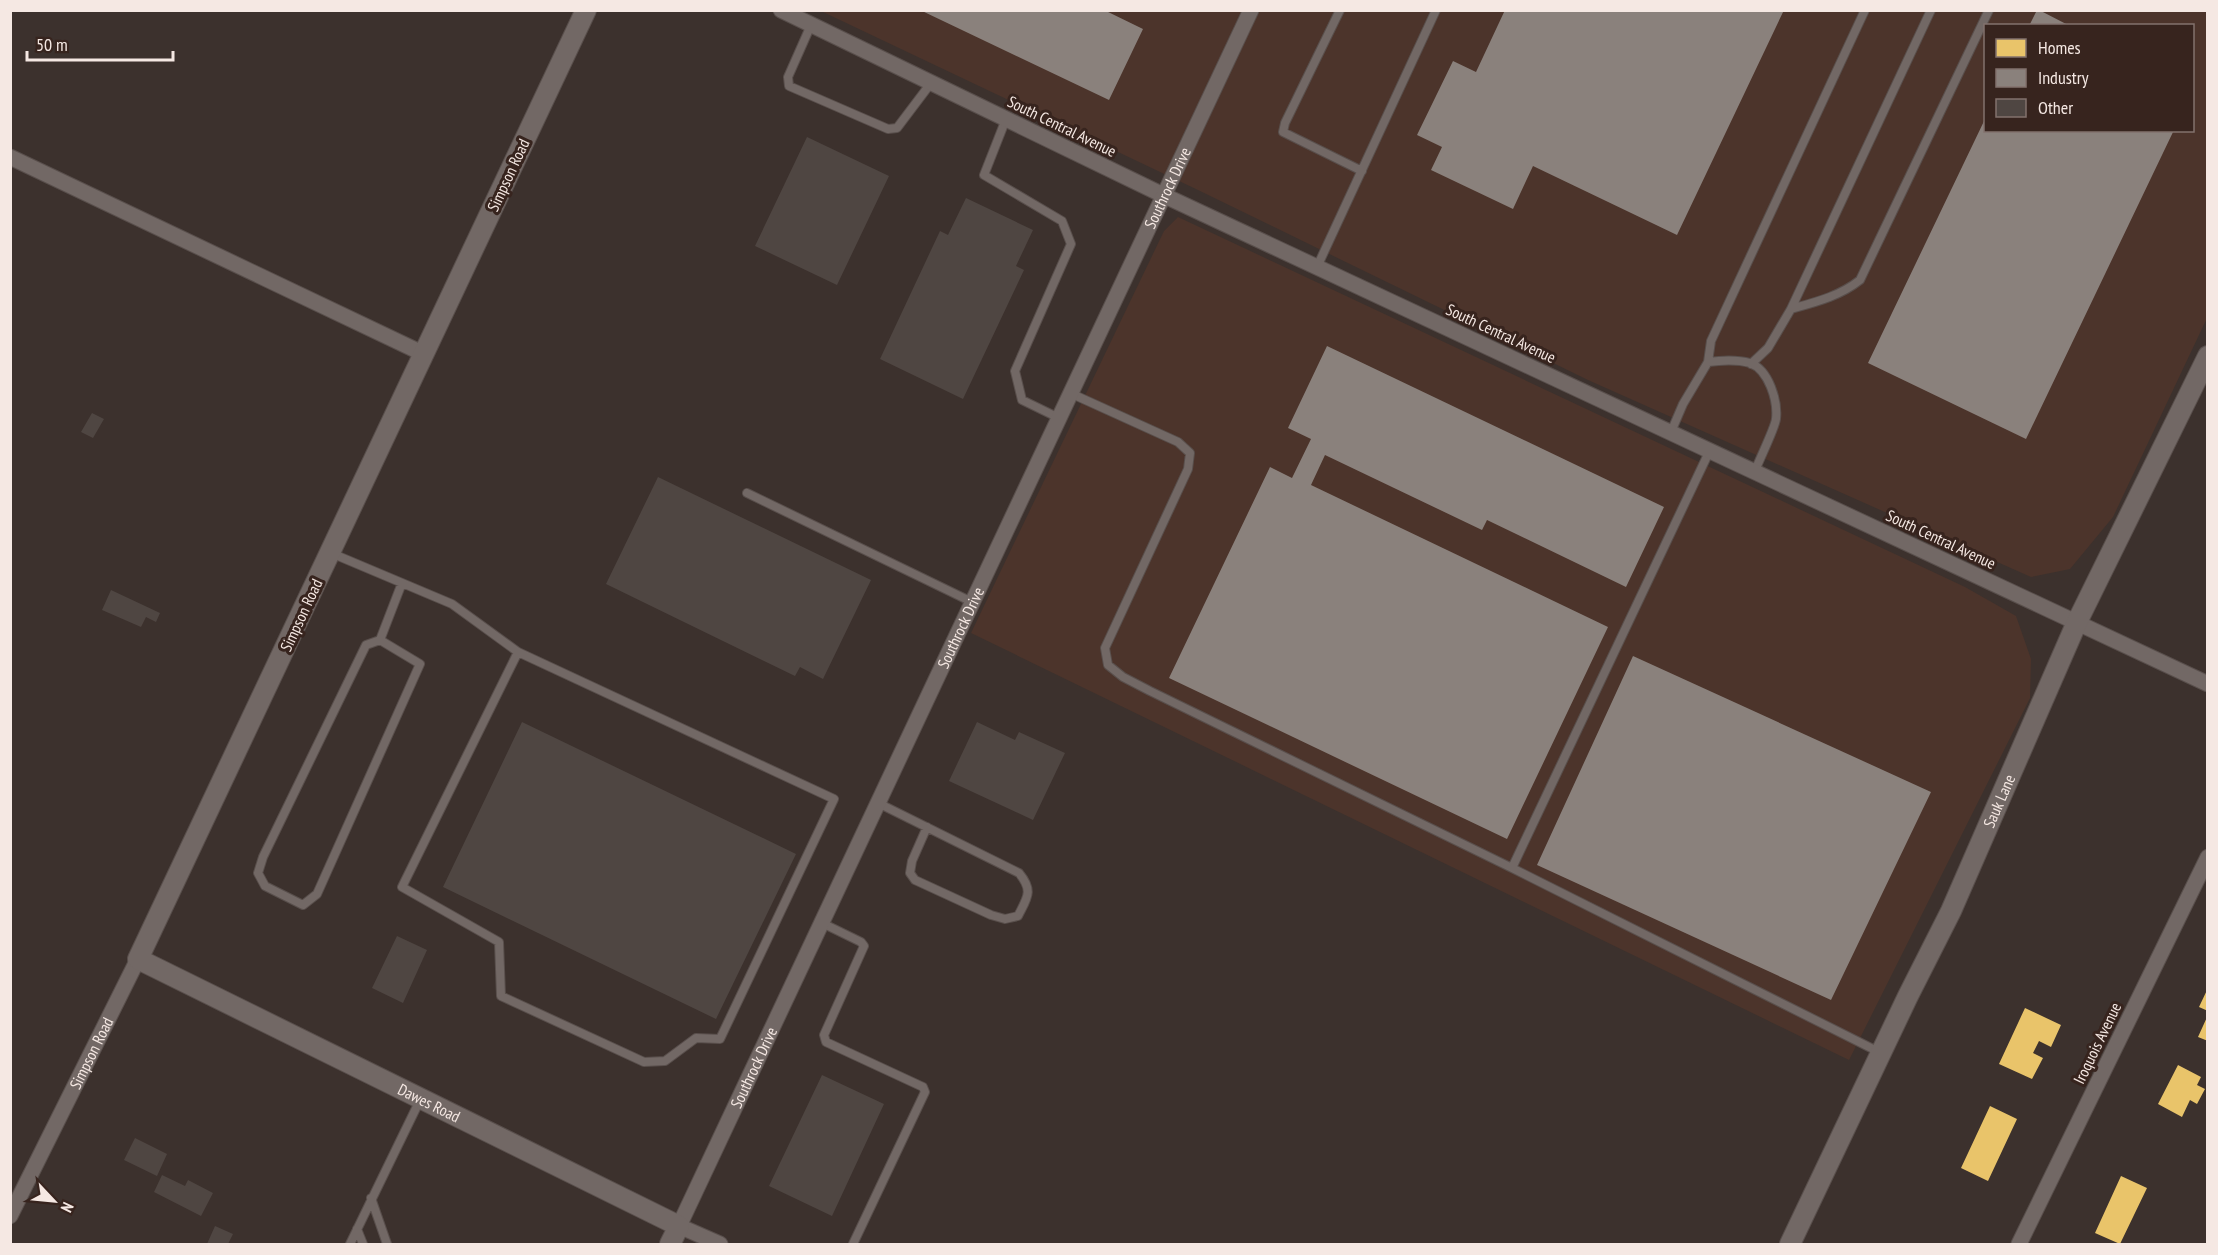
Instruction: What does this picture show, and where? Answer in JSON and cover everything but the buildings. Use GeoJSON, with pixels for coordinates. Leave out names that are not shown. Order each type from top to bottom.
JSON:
{"type":"FeatureCollection","features":[{"type":"Feature","properties":{"kind":"street","name":"Simpson Road"},"geometry":{"type":"LineString","coordinates":[[10,1216],[138,959],[586,10]]}},
{"type":"Feature","properties":{"kind":"street","name":"South Central Avenue"},"geometry":{"type":"LineString","coordinates":[[781,10],[1163,195],[2208,684]]}},
{"type":"Feature","properties":{"kind":"street","name":"Southrock Drive"},"geometry":{"type":"LineString","coordinates":[[670,1245],[1251,10]]}},
{"type":"Feature","properties":{"kind":"street"},"geometry":{"type":"LineString","coordinates":[[10,157],[424,354]]}},
{"type":"Feature","properties":{"kind":"street","name":"Sauk Lane"},"geometry":{"type":"LineString","coordinates":[[1790,1245],[1951,911],[2077,622],[2208,356]]}},
{"type":"Feature","properties":{"kind":"street","name":"Iroquois Avenue"},"geometry":{"type":"LineString","coordinates":[[2019,1245],[2208,857]]}},
{"type":"Feature","properties":{"kind":"street","name":"Dawes Road"},"geometry":{"type":"LineString","coordinates":[[138,959],[720,1245]]}},
{"type":"Feature","properties":{"kind":"lane"},"geometry":{"type":"LineString","coordinates":[[1340,10],[1285,123],[1283,132],[1362,171]]}},
{"type":"Feature","properties":{"kind":"lane"},"geometry":{"type":"LineString","coordinates":[[1317,267],[1436,10]]}},
{"type":"Feature","properties":{"kind":"lane"},"geometry":{"type":"LineString","coordinates":[[1671,432],[1683,404],[1708,362],[1711,341],[1865,10]]}},
{"type":"Feature","properties":{"kind":"lane"},"geometry":{"type":"LineString","coordinates":[[1751,364],[1768,348],[1791,309],[1931,10]]}},
{"type":"Feature","properties":{"kind":"lane"},"geometry":{"type":"LineString","coordinates":[[1791,309],[1827,299],[1850,288],[1860,280],[1989,10]]}},
{"type":"Feature","properties":{"kind":"lane"},"geometry":{"type":"LineString","coordinates":[[811,25],[788,76],[789,86],[888,129],[897,128],[931,83]]}},
{"type":"Feature","properties":{"kind":"lane"},"geometry":{"type":"LineString","coordinates":[[1006,119],[984,175],[1062,221],[1071,244],[1015,371],[1022,400],[1059,418]]}},
{"type":"Feature","properties":{"kind":"lane"},"geometry":{"type":"LineString","coordinates":[[1708,362],[1725,359],[1751,364],[1765,376],[1773,393],[1776,420],[1755,471]]}},
{"type":"Feature","properties":{"kind":"lane"},"geometry":{"type":"LineString","coordinates":[[1070,393],[1178,442],[1190,453],[1188,469],[1105,648],[1108,664],[1123,677],[1881,1053]]}},
{"type":"Feature","properties":{"kind":"lane"},"geometry":{"type":"LineString","coordinates":[[1512,868],[1710,450]]}},
{"type":"Feature","properties":{"kind":"lane"},"geometry":{"type":"LineString","coordinates":[[747,493],[972,603]]}},
{"type":"Feature","properties":{"kind":"lane"},"geometry":{"type":"LineString","coordinates":[[330,552],[452,604],[518,652],[834,799],[720,1039],[696,1038],[665,1061],[644,1062],[501,996],[499,942],[402,887],[518,652]]}},
{"type":"Feature","properties":{"kind":"lane"},"geometry":{"type":"LineString","coordinates":[[380,640],[420,664],[317,894],[303,905],[265,886],[258,873],[263,857],[366,645],[380,640],[402,583]]}},
{"type":"Feature","properties":{"kind":"lane"},"geometry":{"type":"LineString","coordinates":[[878,803],[927,827],[1019,873],[1028,883],[1029,895],[1018,916],[1005,919],[991,915],[915,880],[910,873],[912,861],[927,827]]}},
{"type":"Feature","properties":{"kind":"lane"},"geometry":{"type":"LineString","coordinates":[[822,922],[861,942],[864,946],[824,1035],[826,1042],[923,1087],[926,1092],[853,1245]]}},
{"type":"Feature","properties":{"kind":"lane"},"geometry":{"type":"LineString","coordinates":[[350,1245],[420,1098]]}},
{"type":"Feature","properties":{"kind":"lane"},"geometry":{"type":"LineString","coordinates":[[371,1198],[387,1245]]}},
{"type":"Feature","properties":{"kind":"lane"},"geometry":{"type":"LineString","coordinates":[[357,1229],[363,1245]]}},
{"type":"Feature","properties":{"kind":"shaded area"},"geometry":{"type":"Polygon","coordinates":[[[821,11],[2207,11],[2207,318],[2113,517],[2070,569],[2031,577],[1588,380],[1198,190],[821,11]]]}},
{"type":"Feature","properties":{"kind":"shaded area"},"geometry":{"type":"Polygon","coordinates":[[[1178,217],[1965,587],[2016,616],[2031,659],[2030,698],[1849,1060],[971,633],[1164,231],[1178,217]]]}}]}
